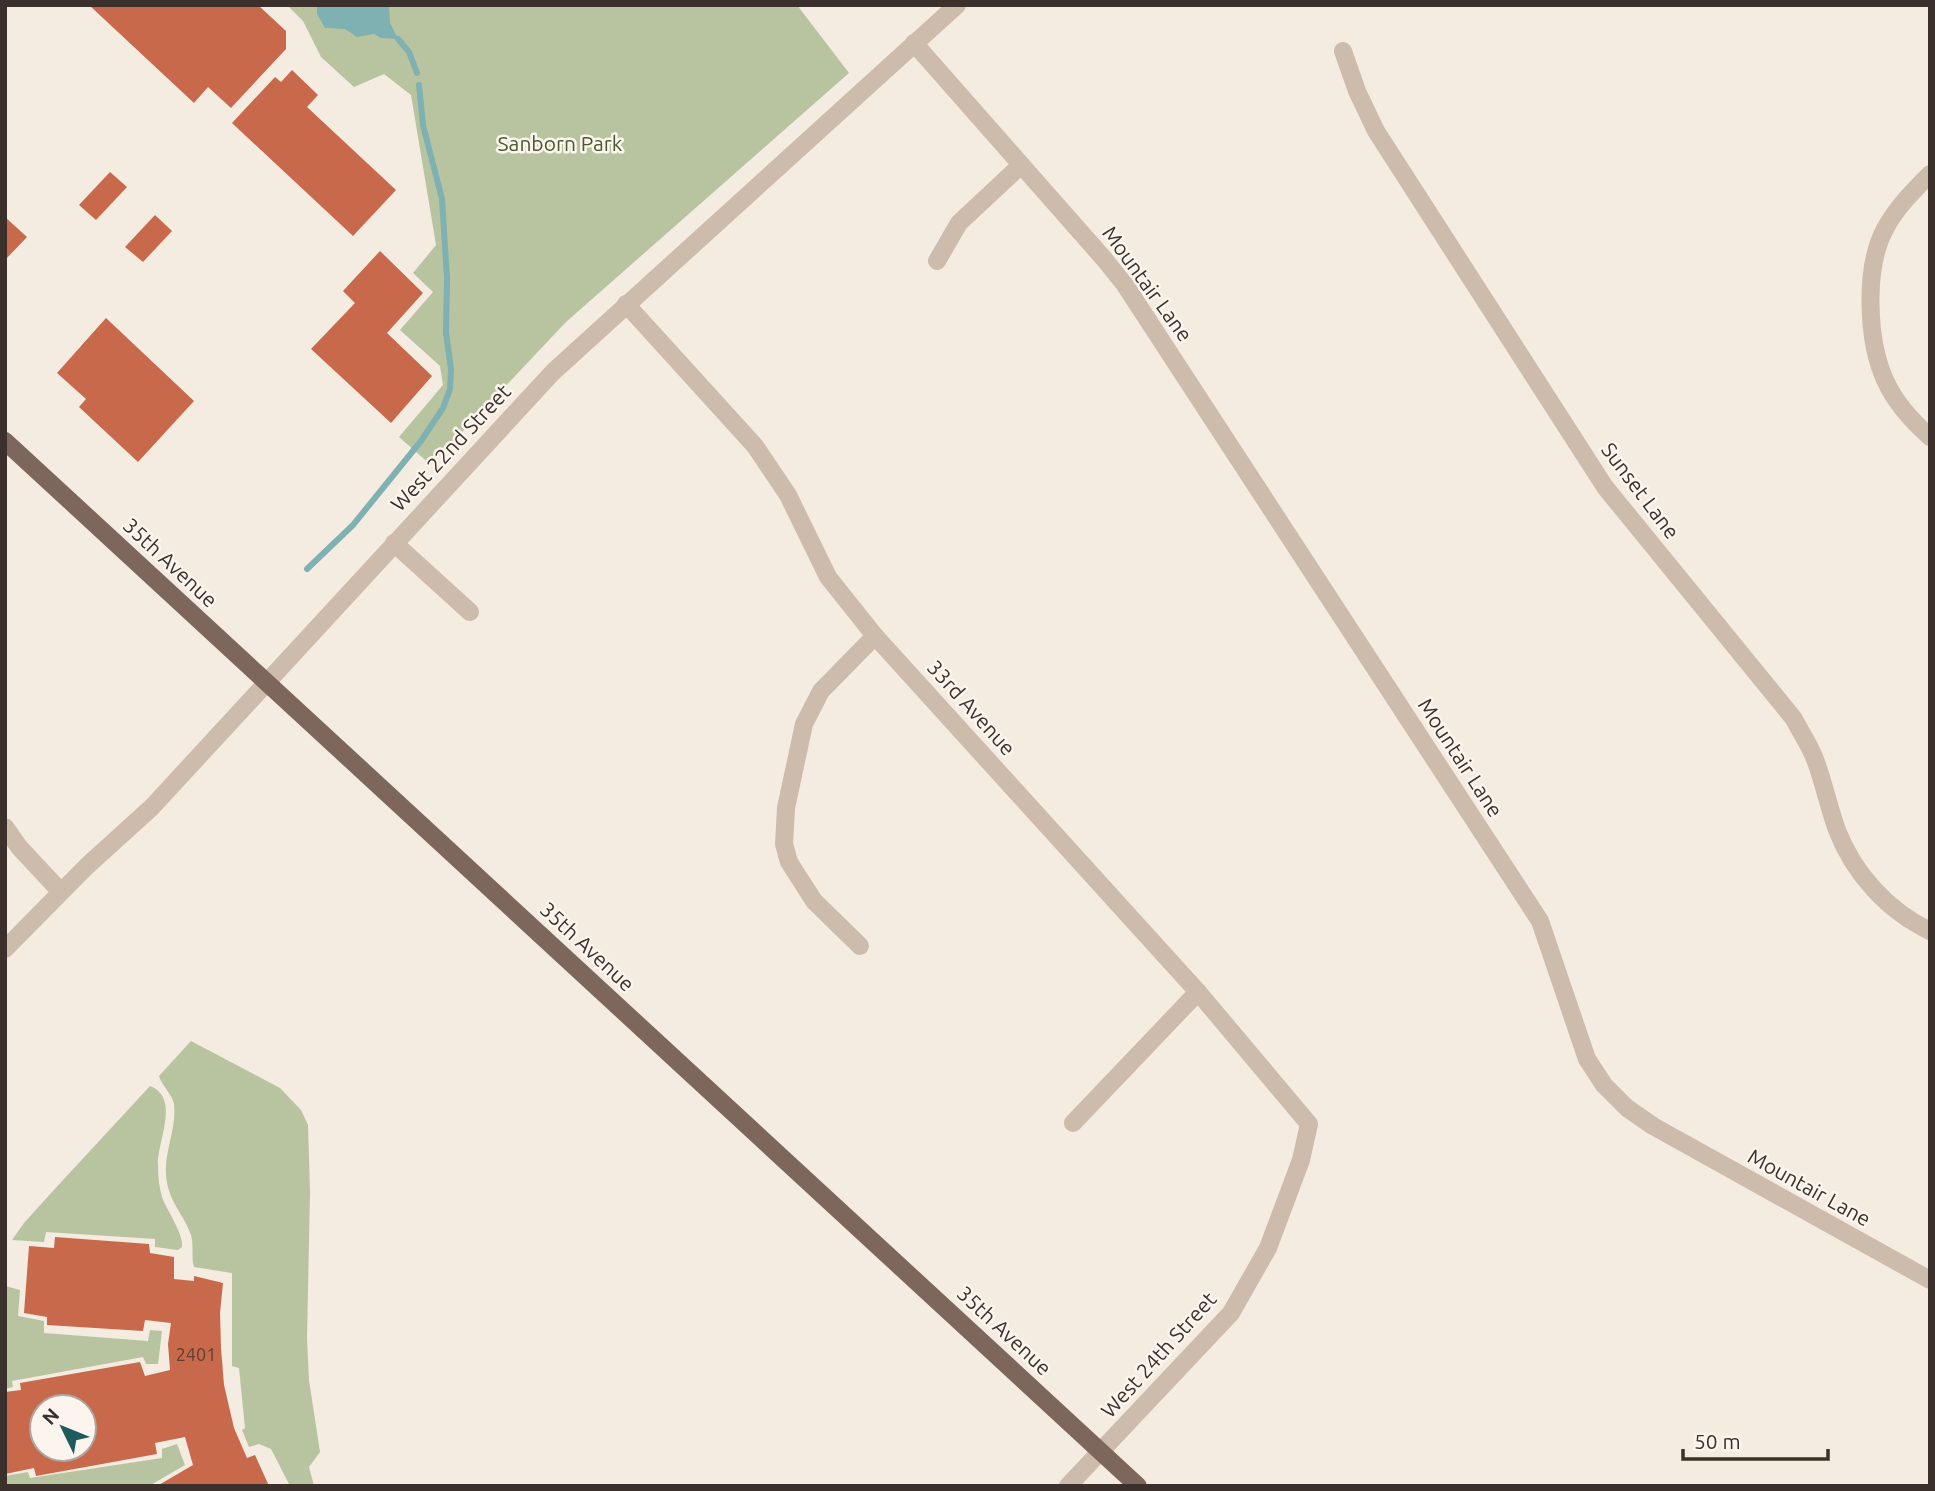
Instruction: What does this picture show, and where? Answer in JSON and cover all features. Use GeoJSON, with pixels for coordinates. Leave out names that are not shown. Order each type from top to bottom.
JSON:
{"type":"FeatureCollection","features":[{"type":"Feature","properties":{"kind":"main road","name":"35th Avenue"},"geometry":{"type":"LineString","coordinates":[[5,441],[1138,1486]]}},
{"type":"Feature","properties":{"kind":"street","name":"West 22nd Street"},"geometry":{"type":"LineString","coordinates":[[5,949],[152,807],[553,372],[957,5]]}},
{"type":"Feature","properties":{"kind":"street","name":"Mountair Lane"},"geometry":{"type":"LineString","coordinates":[[914,43],[1125,285],[1539,922],[1587,1059],[1604,1085],[1627,1108],[1653,1126],[1930,1280]]}},
{"type":"Feature","properties":{"kind":"street","name":"Sunset Lane"},"geometry":{"type":"LineString","coordinates":[[1343,51],[1357,91],[1376,131],[1605,488],[1794,719],[1815,760],[1838,832],[1858,870],[1897,911],[1930,932]]}},
{"type":"Feature","properties":{"kind":"street"},"geometry":{"type":"LineString","coordinates":[[937,261],[959,223],[1021,164]]}},
{"type":"Feature","properties":{"kind":"street"},"geometry":{"type":"LineString","coordinates":[[1930,174],[1904,201],[1885,229],[1875,257],[1871,301],[1877,356],[1885,381],[1911,420],[1930,437]]}},
{"type":"Feature","properties":{"kind":"street","name":"33rd Avenue"},"geometry":{"type":"LineString","coordinates":[[626,304],[755,446],[788,495],[828,577],[875,636],[1198,992],[1309,1124]]}},
{"type":"Feature","properties":{"kind":"street"},"geometry":{"type":"LineString","coordinates":[[394,543],[470,612]]}},
{"type":"Feature","properties":{"kind":"street"},"geometry":{"type":"LineString","coordinates":[[860,946],[814,901],[789,862],[784,832],[786,808],[804,724],[821,691],[875,636]]}},
{"type":"Feature","properties":{"kind":"street"},"geometry":{"type":"LineString","coordinates":[[5,827],[19,847],[61,892]]}},
{"type":"Feature","properties":{"kind":"street"},"geometry":{"type":"LineString","coordinates":[[1073,1123],[1198,992]]}},
{"type":"Feature","properties":{"kind":"street","name":"West 24th Street"},"geometry":{"type":"LineString","coordinates":[[1068,1486],[1231,1313],[1268,1248],[1301,1160],[1309,1124]]}},
{"type":"Feature","properties":{"kind":"green space","name":"Sanborn Park"},"geometry":{"type":"Polygon","coordinates":[[[287,5],[797,5],[849,73],[566,322],[431,465],[399,437],[443,385],[440,366],[400,330],[433,292],[413,273],[436,245],[411,95],[384,74],[354,87],[321,57],[303,21],[287,5]]]}},
{"type":"Feature","properties":{"kind":"green space"},"geometry":{"type":"Polygon","coordinates":[[[191,1041],[280,1088],[301,1110],[308,1125],[310,1192],[307,1339],[309,1380],[320,1452],[309,1467],[314,1486],[290,1486],[271,1449],[259,1444],[249,1447],[242,1430],[245,1428],[239,1368],[232,1366],[232,1273],[194,1267],[191,1235],[167,1184],[166,1166],[174,1122],[174,1104],[159,1076],[191,1041]]]}},
{"type":"Feature","properties":{"kind":"green space"},"geometry":{"type":"Polygon","coordinates":[[[150,1086],[159,1092],[166,1110],[158,1165],[159,1181],[162,1197],[180,1236],[182,1247],[178,1250],[155,1247],[155,1239],[46,1232],[44,1242],[12,1240],[24,1223],[150,1086]]]}},
{"type":"Feature","properties":{"kind":"green space"},"geometry":{"type":"Polygon","coordinates":[[[5,1286],[20,1290],[18,1316],[44,1321],[44,1333],[148,1341],[150,1330],[162,1331],[158,1364],[146,1364],[143,1357],[12,1381],[13,1387],[5,1389],[5,1286]]]}},
{"type":"Feature","properties":{"kind":"green space"},"geometry":{"type":"Polygon","coordinates":[[[177,1444],[185,1465],[149,1486],[5,1486],[5,1476],[28,1472],[30,1478],[162,1458],[162,1449],[177,1444]]]}},
{"type":"Feature","properties":{"kind":"water"},"geometry":{"type":"Polygon","coordinates":[[[317,5],[389,5],[390,23],[398,39],[381,38],[374,34],[357,37],[345,29],[325,28],[317,14],[317,5]]]}},
{"type":"Feature","properties":{"kind":"building"},"geometry":{"type":"Polygon","coordinates":[[[89,5],[258,5],[286,31],[286,49],[231,108],[208,87],[194,103],[89,5]]]}},
{"type":"Feature","properties":{"kind":"building"},"geometry":{"type":"Polygon","coordinates":[[[292,70],[318,95],[307,107],[396,190],[353,236],[232,123],[275,77],[281,82],[292,70]]]}},
{"type":"Feature","properties":{"kind":"building"},"geometry":{"type":"Polygon","coordinates":[[[110,172],[127,187],[96,220],[79,205],[110,172]]]}},
{"type":"Feature","properties":{"kind":"building"},"geometry":{"type":"Polygon","coordinates":[[[155,215],[172,231],[143,262],[125,247],[155,215]]]}},
{"type":"Feature","properties":{"kind":"building"},"geometry":{"type":"Polygon","coordinates":[[[5,217],[27,237],[5,260],[5,217]]]}},
{"type":"Feature","properties":{"kind":"building"},"geometry":{"type":"Polygon","coordinates":[[[380,251],[423,293],[387,333],[432,376],[391,423],[311,349],[355,303],[343,291],[380,251]]]}},
{"type":"Feature","properties":{"kind":"building"},"geometry":{"type":"Polygon","coordinates":[[[106,318],[194,401],[138,462],[79,407],[86,399],[57,373],[106,318]]]}},
{"type":"Feature","properties":{"kind":"building"},"geometry":{"type":"Polygon","coordinates":[[[55,1237],[149,1244],[150,1253],[174,1257],[174,1279],[194,1281],[194,1276],[223,1283],[220,1313],[224,1385],[234,1428],[247,1458],[255,1455],[269,1486],[157,1486],[193,1465],[185,1437],[155,1443],[157,1454],[36,1476],[34,1468],[5,1474],[5,1392],[21,1390],[20,1383],[140,1362],[145,1376],[170,1370],[168,1344],[171,1323],[145,1320],[143,1331],[47,1325],[47,1317],[24,1313],[29,1246],[54,1248],[55,1237]]]}},
{"type":"Feature","properties":{"kind":"waterway"},"geometry":{"type":"LineString","coordinates":[[398,39],[409,52],[417,73]]}},
{"type":"Feature","properties":{"kind":"waterway"},"geometry":{"type":"LineString","coordinates":[[307,569],[353,525],[421,441],[443,408],[450,389],[442,199],[423,125],[419,85]]}}]}
